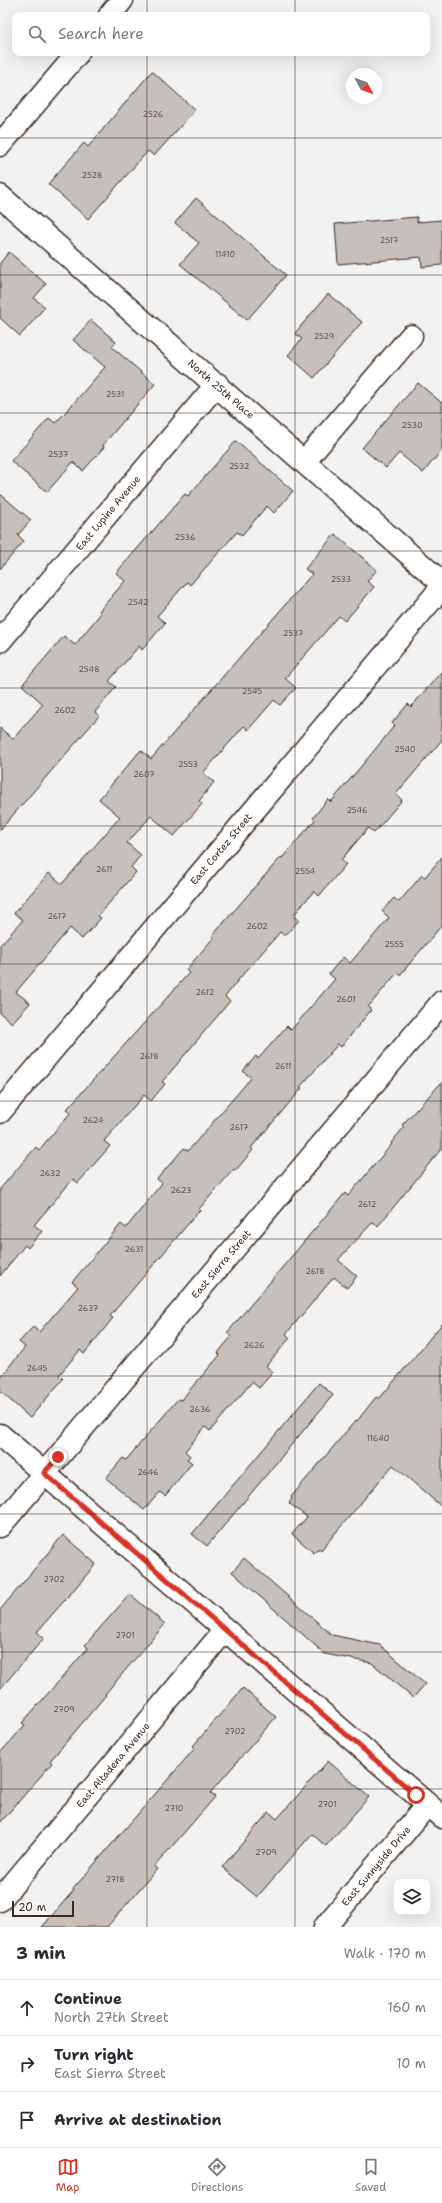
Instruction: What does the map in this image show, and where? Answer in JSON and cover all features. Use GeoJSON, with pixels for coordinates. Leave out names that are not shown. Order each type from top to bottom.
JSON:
{"type":"FeatureCollection","features":[{"type":"Feature","properties":{"kind":"street"},"geometry":{"type":"LineString","coordinates":[[112,12],[122,0]]}},
{"type":"Feature","properties":{"kind":"street"},"geometry":{"type":"LineString","coordinates":[[0,145],[75,56]]}},
{"type":"Feature","properties":{"kind":"street","name":"North 25th Place"},"geometry":{"type":"LineString","coordinates":[[0,196],[442,583]]}},
{"type":"Feature","properties":{"kind":"street"},"geometry":{"type":"LineString","coordinates":[[304,462],[411,336]]}},
{"type":"Feature","properties":{"kind":"street","name":"East Lupine Avenue"},"geometry":{"type":"LineString","coordinates":[[0,641],[216,384]]}},
{"type":"Feature","properties":{"kind":"street","name":"East Cortez Street"},"geometry":{"type":"LineString","coordinates":[[0,1112],[442,587]]}},
{"type":"Feature","properties":{"kind":"street","name":"East Sierra Street"},"geometry":{"type":"LineString","coordinates":[[0,1526],[442,1002]]}},
{"type":"Feature","properties":{"kind":"street"},"geometry":{"type":"LineString","coordinates":[[0,1435],[434,1811]]}},
{"type":"Feature","properties":{"kind":"street","name":"East Altadena Avenue"},"geometry":{"type":"LineString","coordinates":[[0,1900],[225,1630]]}},
{"type":"Feature","properties":{"kind":"street","name":"East Sunnyside Drive"},"geometry":{"type":"LineString","coordinates":[[325,1927],[434,1811]]}},
{"type":"Feature","properties":{"kind":"building"},"geometry":{"type":"Polygon","coordinates":[[[152,71],[195,110],[154,156],[148,151],[88,219],[48,184],[84,143],[88,147],[152,71]]]}},
{"type":"Feature","properties":{"kind":"building"},"geometry":{"type":"Polygon","coordinates":[[[196,198],[286,275],[247,320],[180,264],[199,243],[175,223],[196,198]]]}},
{"type":"Feature","properties":{"kind":"building"},"geometry":{"type":"Polygon","coordinates":[[[417,217],[417,222],[442,220],[442,265],[422,267],[421,257],[338,264],[335,224],[417,217]]]}},
{"type":"Feature","properties":{"kind":"building"},"geometry":{"type":"Polygon","coordinates":[[[9,252],[46,284],[34,298],[45,307],[20,336],[0,318],[0,263],[9,252]]]}},
{"type":"Feature","properties":{"kind":"building"},"geometry":{"type":"Polygon","coordinates":[[[328,294],[362,322],[314,378],[288,355],[302,339],[295,333],[328,294]]]}},
{"type":"Feature","properties":{"kind":"building"},"geometry":{"type":"Polygon","coordinates":[[[91,320],[116,342],[112,347],[155,384],[83,471],[73,462],[47,492],[11,461],[49,418],[55,423],[65,413],[105,367],[73,340],[91,320]]]}},
{"type":"Feature","properties":{"kind":"building"},"geometry":{"type":"Polygon","coordinates":[[[418,383],[442,403],[442,450],[423,473],[399,453],[386,468],[362,448],[418,383]]]}},
{"type":"Feature","properties":{"kind":"building"},"geometry":{"type":"Polygon","coordinates":[[[236,441],[293,491],[274,513],[267,506],[242,535],[237,532],[190,585],[187,582],[157,616],[165,623],[142,650],[139,646],[109,681],[116,687],[95,712],[99,716],[0,830],[0,728],[13,739],[43,704],[22,685],[64,636],[75,645],[101,613],[99,611],[125,581],[116,573],[185,494],[188,496],[236,441]]]}},
{"type":"Feature","properties":{"kind":"building"},"geometry":{"type":"Polygon","coordinates":[[[0,494],[31,520],[18,535],[24,541],[0,569],[0,494]]]}},
{"type":"Feature","properties":{"kind":"building"},"geometry":{"type":"Polygon","coordinates":[[[335,534],[377,570],[367,581],[374,587],[345,621],[339,616],[285,678],[296,688],[280,705],[274,700],[248,730],[244,726],[203,773],[214,782],[199,801],[202,804],[174,836],[151,816],[127,843],[141,855],[131,867],[136,872],[98,916],[101,918],[82,939],[70,928],[16,992],[30,1003],[12,1023],[0,1013],[0,945],[23,920],[14,913],[49,873],[62,884],[120,817],[99,799],[141,750],[151,759],[312,574],[305,569],[335,534]]]}},
{"type":"Feature","properties":{"kind":"building"},"geometry":{"type":"Polygon","coordinates":[[[442,671],[442,740],[396,794],[402,800],[374,833],[368,828],[341,860],[346,864],[319,896],[314,891],[293,916],[299,920],[285,936],[280,932],[239,979],[225,997],[230,1001],[162,1082],[165,1084],[151,1101],[144,1095],[104,1141],[110,1146],[78,1183],[73,1179],[34,1225],[42,1231],[28,1248],[25,1245],[0,1276],[0,1189],[36,1147],[39,1150],[71,1112],[67,1109],[189,973],[186,970],[214,937],[212,936],[315,820],[313,818],[328,799],[331,802],[395,725],[392,723],[408,704],[411,707],[442,671]]]}},
{"type":"Feature","properties":{"kind":"building"},"geometry":{"type":"Polygon","coordinates":[[[442,857],[442,925],[400,975],[397,973],[368,1007],[371,1010],[341,1047],[338,1044],[300,1087],[302,1088],[251,1148],[253,1150],[199,1209],[200,1210],[110,1316],[113,1318],[84,1354],[80,1350],[59,1375],[63,1379],[30,1418],[0,1391],[0,1378],[25,1347],[19,1342],[33,1327],[39,1332],[78,1287],[72,1282],[121,1224],[126,1228],[162,1183],[157,1179],[184,1148],[188,1151],[251,1078],[243,1071],[256,1056],[258,1059],[287,1026],[291,1030],[335,979],[329,974],[343,957],[350,963],[389,918],[382,911],[394,898],[399,902],[422,875],[425,877],[442,857]]]}},
{"type":"Feature","properties":{"kind":"building"},"geometry":{"type":"Polygon","coordinates":[[[442,1082],[442,1148],[378,1226],[373,1222],[338,1260],[357,1276],[347,1288],[334,1277],[286,1334],[290,1338],[266,1366],[273,1372],[259,1388],[252,1382],[210,1431],[205,1427],[185,1451],[190,1456],[187,1459],[192,1463],[165,1496],[160,1492],[144,1510],[106,1478],[123,1458],[126,1460],[178,1399],[181,1400],[220,1355],[218,1353],[231,1337],[227,1333],[345,1193],[348,1196],[392,1144],[391,1143],[404,1127],[402,1125],[442,1082]]]}},
{"type":"Feature","properties":{"kind":"building"},"geometry":{"type":"Polygon","coordinates":[[[442,1324],[442,1507],[393,1465],[321,1550],[319,1548],[314,1553],[292,1534],[307,1517],[289,1503],[292,1499],[291,1497],[376,1397],[379,1399],[442,1324]]]}},
{"type":"Feature","properties":{"kind":"building"},"geometry":{"type":"Polygon","coordinates":[[[319,1383],[333,1395],[207,1546],[192,1534],[319,1383]]]}},
{"type":"Feature","properties":{"kind":"building"},"geometry":{"type":"Polygon","coordinates":[[[63,1535],[96,1564],[37,1632],[44,1638],[0,1689],[0,1610],[63,1535]]]}},
{"type":"Feature","properties":{"kind":"building"},"geometry":{"type":"Polygon","coordinates":[[[244,1558],[332,1635],[380,1645],[425,1684],[413,1698],[372,1663],[325,1654],[232,1572],[244,1558]]]}},
{"type":"Feature","properties":{"kind":"building"},"geometry":{"type":"Polygon","coordinates":[[[130,1594],[165,1624],[50,1761],[52,1763],[0,1823],[0,1753],[25,1725],[22,1723],[88,1648],[85,1645],[130,1594]]]}},
{"type":"Feature","properties":{"kind":"building"},"geometry":{"type":"Polygon","coordinates":[[[243,1688],[276,1717],[210,1793],[215,1797],[154,1867],[157,1869],[107,1927],[42,1927],[195,1748],[193,1746],[243,1688]]]}},
{"type":"Feature","properties":{"kind":"building"},"geometry":{"type":"Polygon","coordinates":[[[328,1761],[369,1797],[326,1846],[312,1834],[257,1897],[222,1867],[269,1812],[277,1819],[328,1761]]]}},
{"type":"Feature","properties":{"kind":"route"},"geometry":{"type":"LineString","coordinates":[[58,1457],[44,1473],[416,1795]]}}]}
